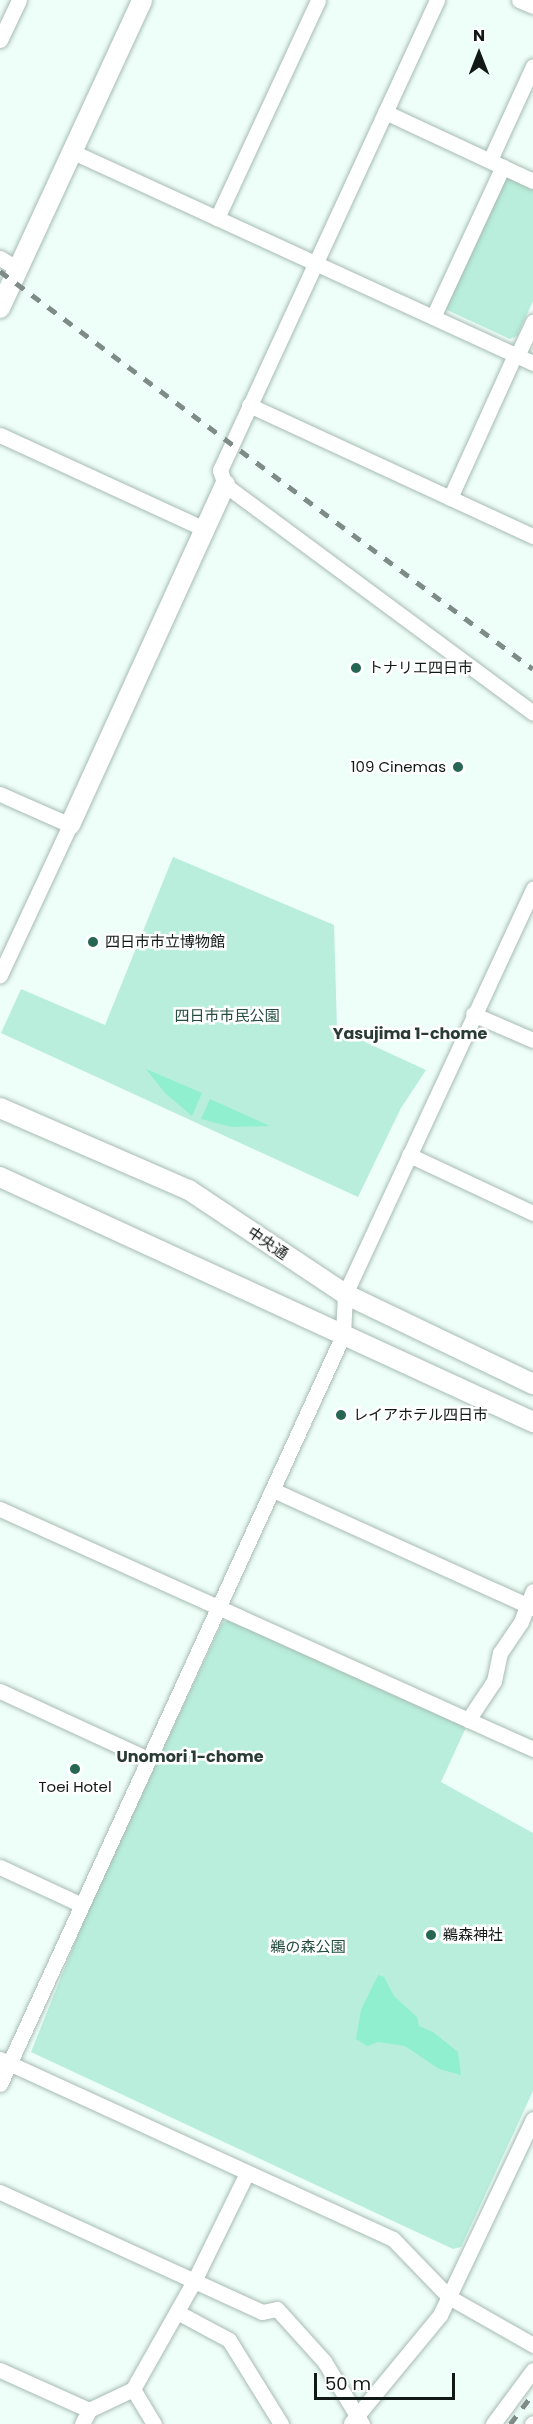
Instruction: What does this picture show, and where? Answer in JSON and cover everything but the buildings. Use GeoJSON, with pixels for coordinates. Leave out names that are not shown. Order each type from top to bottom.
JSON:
{"type":"FeatureCollection","features":[{"type":"Feature","properties":{"kind":"street"},"geometry":{"type":"LineString","coordinates":[[0,40],[19,0]]}},
{"type":"Feature","properties":{"kind":"street"},"geometry":{"type":"LineString","coordinates":[[217,218],[318,0]]}},
{"type":"Feature","properties":{"kind":"street"},"geometry":{"type":"LineString","coordinates":[[437,0],[220,470],[225,485],[533,713]]}},
{"type":"Feature","properties":{"kind":"street"},"geometry":{"type":"LineString","coordinates":[[519,0],[533,6]]}},
{"type":"Feature","properties":{"kind":"street"},"geometry":{"type":"LineString","coordinates":[[1,304],[73,152],[139,1]]}},
{"type":"Feature","properties":{"kind":"street"},"geometry":{"type":"LineString","coordinates":[[433,317],[533,66]]}},
{"type":"Feature","properties":{"kind":"street"},"geometry":{"type":"LineString","coordinates":[[385,112],[533,180]]}},
{"type":"Feature","properties":{"kind":"street"},"geometry":{"type":"LineString","coordinates":[[73,152],[533,363]]}},
{"type":"Feature","properties":{"kind":"street"},"geometry":{"type":"LineString","coordinates":[[0,258],[18,269]]}},
{"type":"Feature","properties":{"kind":"street"},"geometry":{"type":"LineString","coordinates":[[450,498],[533,321]]}},
{"type":"Feature","properties":{"kind":"street"},"geometry":{"type":"LineString","coordinates":[[249,405],[533,536]]}},
{"type":"Feature","properties":{"kind":"street"},"geometry":{"type":"LineString","coordinates":[[0,435],[204,529]]}},
{"type":"Feature","properties":{"kind":"street"},"geometry":{"type":"LineString","coordinates":[[0,975],[225,485]]}},
{"type":"Feature","properties":{"kind":"street"},"geometry":{"type":"LineString","coordinates":[[0,794],[70,825]]}},
{"type":"Feature","properties":{"kind":"street"},"geometry":{"type":"LineString","coordinates":[[0,2085],[5,2061],[82,1905],[344,1335],[345,1294],[533,889]]}},
{"type":"Feature","properties":{"kind":"street"},"geometry":{"type":"LineString","coordinates":[[473,1014],[533,1040]]}},
{"type":"Feature","properties":{"kind":"street","name":"中央通"},"geometry":{"type":"LineString","coordinates":[[0,1108],[189,1190],[345,1294],[533,1384]]}},
{"type":"Feature","properties":{"kind":"street"},"geometry":{"type":"LineString","coordinates":[[409,1155],[533,1213]]}},
{"type":"Feature","properties":{"kind":"street"},"geometry":{"type":"LineString","coordinates":[[0,1177],[533,1422]]}},
{"type":"Feature","properties":{"kind":"street"},"geometry":{"type":"LineString","coordinates":[[273,1490],[531,1601],[521,1622],[500,1653],[494,1681],[468,1720]]}},
{"type":"Feature","properties":{"kind":"street"},"geometry":{"type":"LineString","coordinates":[[0,1509],[533,1749]]}},
{"type":"Feature","properties":{"kind":"street"},"geometry":{"type":"LineString","coordinates":[[0,1691],[148,1759]]}},
{"type":"Feature","properties":{"kind":"street"},"geometry":{"type":"LineString","coordinates":[[0,1867],[82,1905]]}},
{"type":"Feature","properties":{"kind":"street"},"geometry":{"type":"LineString","coordinates":[[5,2061],[393,2239],[449,2297],[533,2345]]}},
{"type":"Feature","properties":{"kind":"street"},"geometry":{"type":"LineString","coordinates":[[0,2192],[262,2312],[277,2309],[324,2361],[356,2421],[440,2315],[533,2119]]}},
{"type":"Feature","properties":{"kind":"street"},"geometry":{"type":"LineString","coordinates":[[0,2370],[85,2417],[133,2390],[194,2281],[247,2173]]}},
{"type":"Feature","properties":{"kind":"street"},"geometry":{"type":"LineString","coordinates":[[177,2312],[229,2340],[281,2424]]}},
{"type":"Feature","properties":{"kind":"street"},"geometry":{"type":"LineString","coordinates":[[493,2424],[533,2370]]}},
{"type":"Feature","properties":{"kind":"street"},"geometry":{"type":"LineString","coordinates":[[133,2390],[154,2424]]}},
{"type":"Feature","properties":{"kind":"green space"},"geometry":{"type":"Polygon","coordinates":[[[504,175],[533,189],[533,301],[517,336],[510,339],[445,309],[504,175]]]}},
{"type":"Feature","properties":{"kind":"green space","name":"四日市市民公園"},"geometry":{"type":"Polygon","coordinates":[[[173,857],[334,925],[337,1029],[426,1070],[401,1108],[358,1197],[1,1033],[21,989],[105,1025],[173,857]]]}},
{"type":"Feature","properties":{"kind":"green space","name":"鵜の森公園"},"geometry":{"type":"Polygon","coordinates":[[[232,1618],[467,1725],[441,1782],[533,1833],[533,2091],[461,2247],[453,2249],[31,2052],[88,1910],[222,1623],[232,1618]]]}},
{"type":"Feature","properties":{"kind":"shaded area"},"geometry":{"type":"Polygon","coordinates":[[[146,1069],[202,1093],[192,1116],[165,1093],[146,1069]]]}},
{"type":"Feature","properties":{"kind":"shaded area"},"geometry":{"type":"Polygon","coordinates":[[[210,1099],[270,1126],[232,1127],[201,1119],[210,1099]]]}},
{"type":"Feature","properties":{"kind":"shaded area"},"geometry":{"type":"Polygon","coordinates":[[[378,1975],[384,1977],[394,1996],[417,2017],[419,2026],[433,2032],[458,2052],[461,2075],[439,2069],[405,2046],[378,2042],[367,2046],[356,2039],[361,2010],[378,1975]]]}},
{"type":"Feature","properties":{"kind":"railway"},"geometry":{"type":"LineString","coordinates":[[0,271],[533,669]]}},
{"type":"Feature","properties":{"kind":"railway"},"geometry":{"type":"LineString","coordinates":[[510,2424],[533,2393]]}},
{"type":"Feature","properties":{"kind":"place","name":"トナリエ四日市"},"geometry":{"type":"Point","coordinates":[356,668]}},
{"type":"Feature","properties":{"kind":"place","name":"109 Cinemas"},"geometry":{"type":"Point","coordinates":[458,767]}},
{"type":"Feature","properties":{"kind":"place","name":"四日市市立博物館"},"geometry":{"type":"Point","coordinates":[93,942]}},
{"type":"Feature","properties":{"kind":"place","name":"レイアホテル四日市"},"geometry":{"type":"Point","coordinates":[341,1415]}},
{"type":"Feature","properties":{"kind":"place","name":"Toei Hotel"},"geometry":{"type":"Point","coordinates":[75,1769]}},
{"type":"Feature","properties":{"kind":"place","name":"鵜森神社"},"geometry":{"type":"Point","coordinates":[431,1935]}},
{"type":"Feature","properties":{"kind":"district","name":"Yasujima 1-chome"},"geometry":{"type":"Point","coordinates":[410,1034]}},
{"type":"Feature","properties":{"kind":"district","name":"Unomori 1-chome"},"geometry":{"type":"Point","coordinates":[190,1757]}}]}
